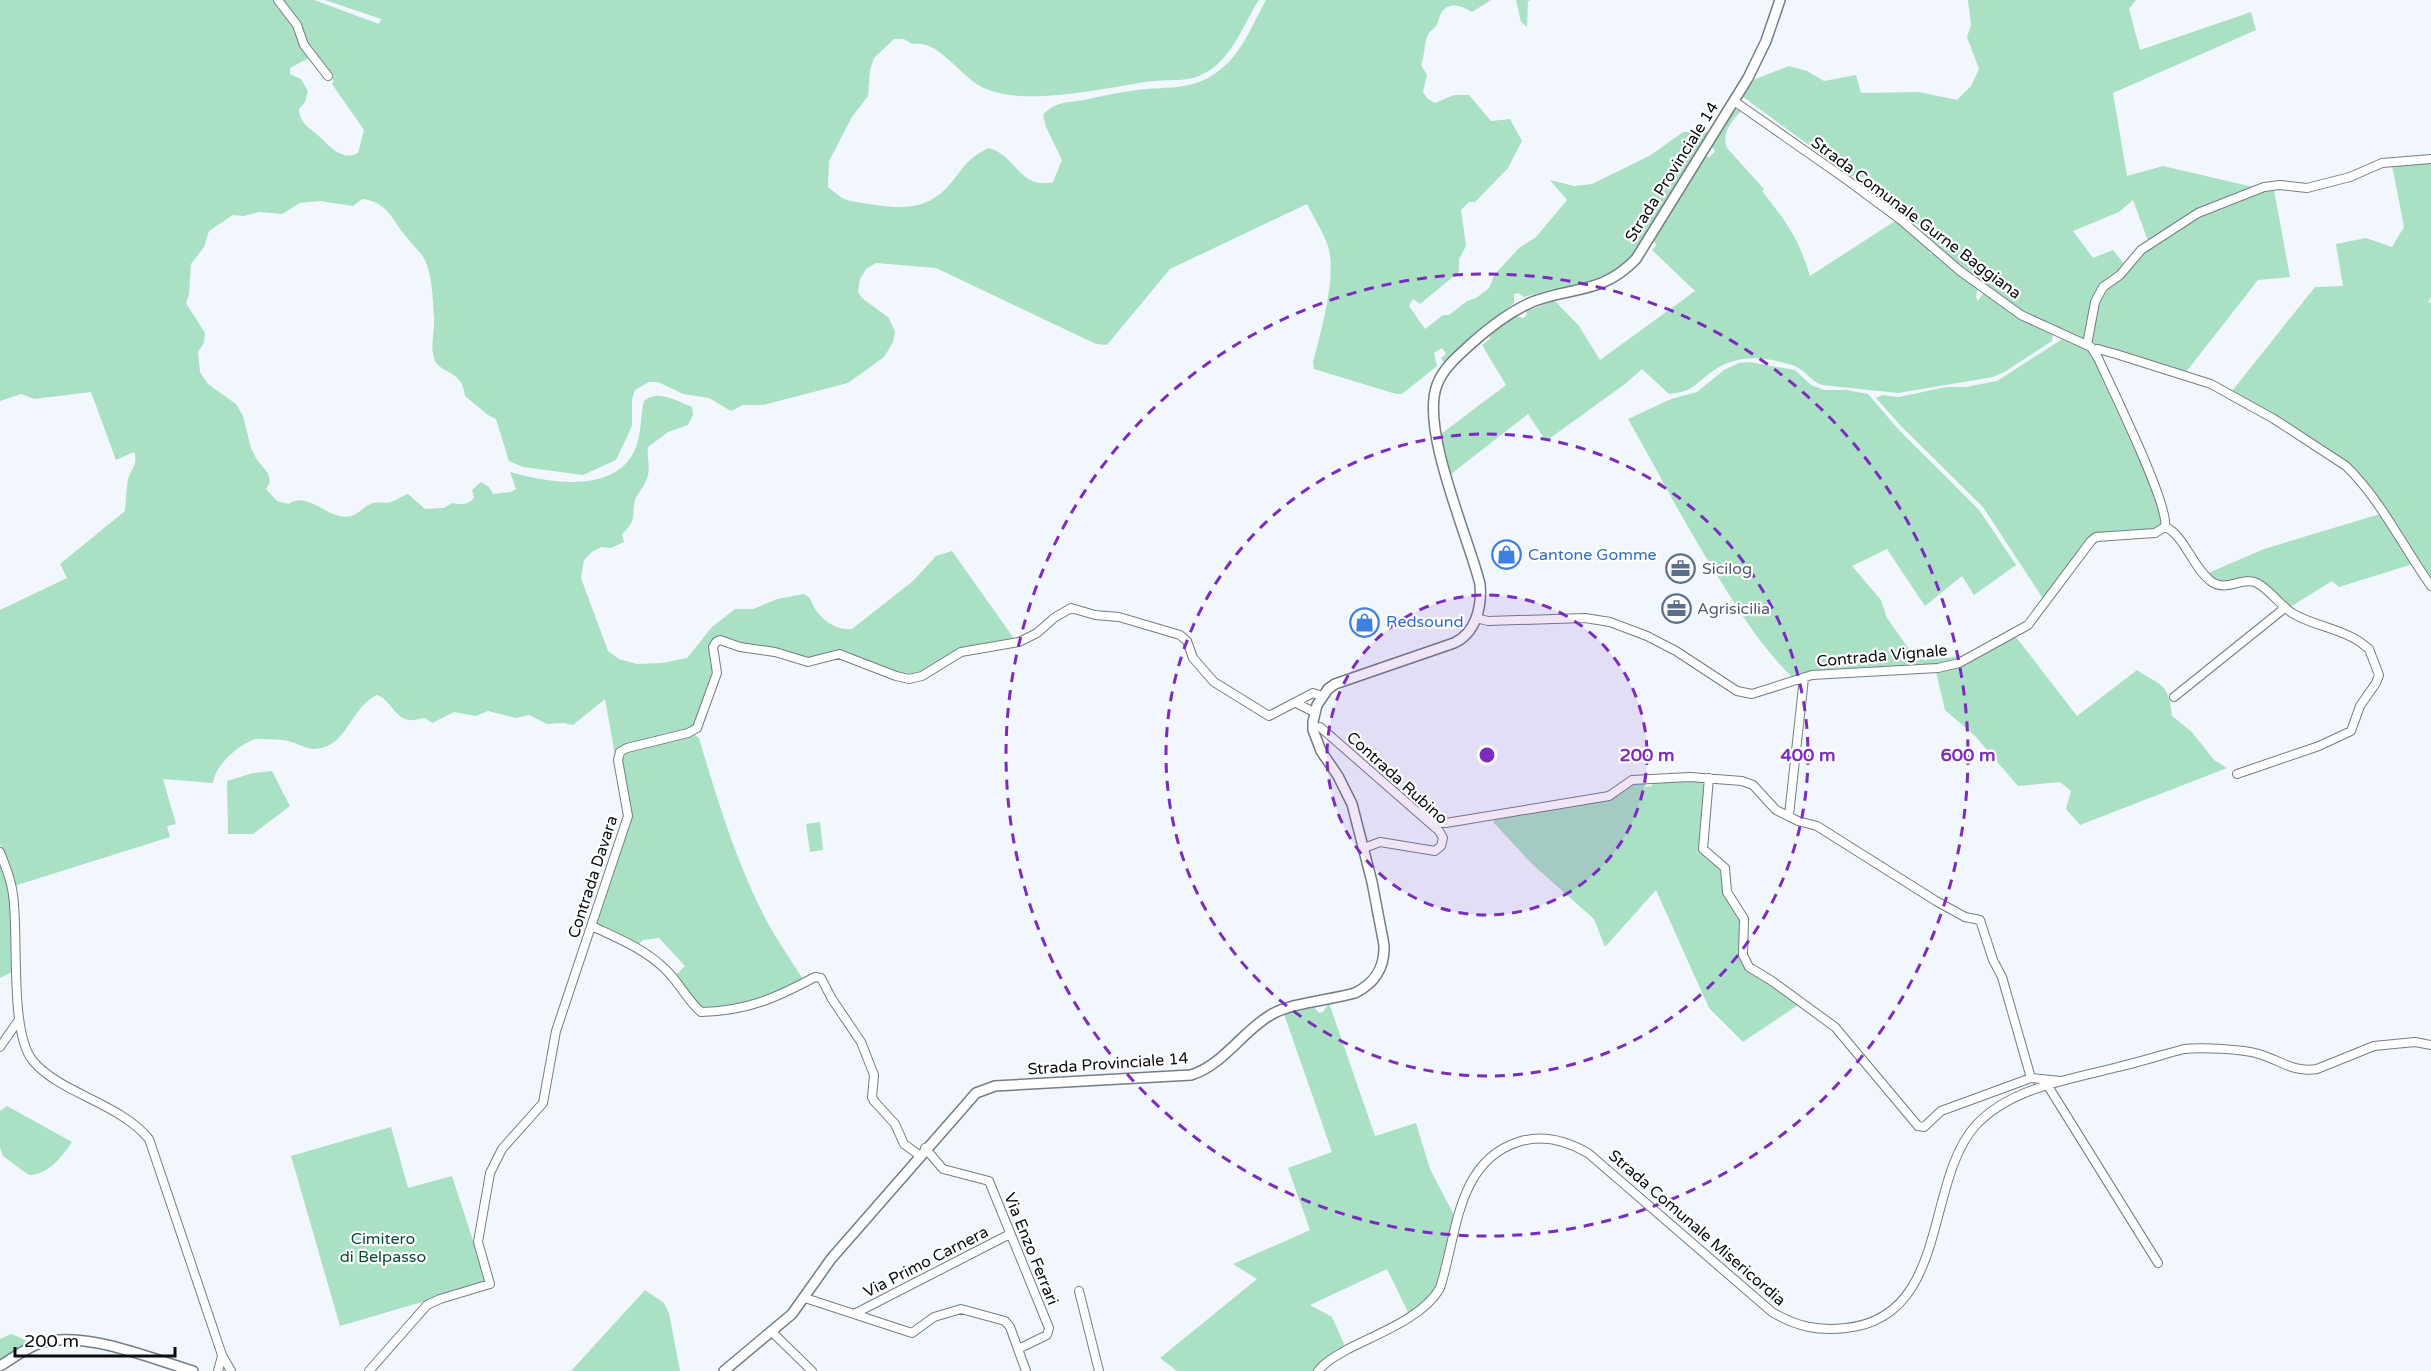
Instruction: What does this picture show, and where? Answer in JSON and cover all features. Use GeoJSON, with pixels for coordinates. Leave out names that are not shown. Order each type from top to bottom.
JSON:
{"type":"FeatureCollection","features":[{"type":"Feature","properties":{"kind":"main road","name":"Strada Provinciale 14"},"geometry":{"type":"LineString","coordinates":[[1476,618],[1480,602],[1480,584],[1443,463],[1434,424],[1433,404],[1442,375],[1473,342],[1515,311],[1550,296],[1596,286],[1613,278],[1630,265],[1647,243],[1734,101],[1761,53],[1780,0]]}},
{"type":"Feature","properties":{"kind":"main road"},"geometry":{"type":"LineString","coordinates":[[1314,712],[1328,689],[1343,681],[1461,639],[1470,631],[1476,618]]}},
{"type":"Feature","properties":{"kind":"main road","name":"Strada Provinciale 14"},"geometry":{"type":"LineString","coordinates":[[724,1371],[792,1314],[806,1298],[831,1259],[922,1152],[971,1097],[982,1089],[1191,1075],[1212,1065],[1268,1016],[1365,988],[1381,969],[1384,954],[1364,848],[1352,804],[1316,740],[1314,712]]}},
{"type":"Feature","properties":{"kind":"main road"},"geometry":{"type":"LineString","coordinates":[[0,1366],[37,1344],[78,1339],[193,1371]]}},
{"type":"Feature","properties":{"kind":"street"},"geometry":{"type":"LineString","coordinates":[[278,0],[297,25],[304,45],[328,76]]}},
{"type":"Feature","properties":{"kind":"street","name":"Strada Comunale Gurne Baggiana"},"geometry":{"type":"LineString","coordinates":[[1734,101],[1901,220],[1960,271],[2021,315],[2090,347],[2211,384],[2257,409],[2346,466],[2388,520],[2431,586]]}},
{"type":"Feature","properties":{"kind":"street"},"geometry":{"type":"LineString","coordinates":[[2236,774],[2319,746],[2350,731],[2360,705],[2379,679],[2378,670],[2371,653],[2360,642],[2297,616],[2257,584],[2243,582],[2224,586],[2212,581],[2198,568],[2172,531],[2164,527],[2165,511],[2154,484],[2090,347],[2095,302],[2103,287],[2120,275],[2141,250],[2198,213],[2264,187],[2280,185],[2307,188],[2350,177],[2382,162],[2431,159]]}},
{"type":"Feature","properties":{"kind":"street","name":"Contrada Vignale"},"geometry":{"type":"LineString","coordinates":[[1476,618],[1488,621],[1585,618],[1610,622],[1647,636],[1676,651],[1722,682],[1746,694],[1763,692],[1804,678],[1832,672],[1938,668],[1959,663],[2028,626],[2096,537],[2155,533],[2164,527]]}},
{"type":"Feature","properties":{"kind":"street"},"geometry":{"type":"LineString","coordinates":[[2174,697],[2281,611],[2284,606]]}},
{"type":"Feature","properties":{"kind":"street","name":"Contrada Davara"},"geometry":{"type":"LineString","coordinates":[[369,1371],[426,1305],[490,1284],[478,1242],[490,1173],[502,1149],[543,1103],[556,1031],[628,816],[618,760],[620,752],[627,748],[688,733],[697,728],[715,681],[717,668],[713,647],[716,642],[720,640],[740,647],[775,652],[808,662],[839,654],[896,676],[916,678],[961,652],[1019,642],[1037,633],[1065,610],[1076,608],[1095,615],[1119,617],[1180,635],[1187,641],[1193,658],[1214,682],[1269,716],[1313,693],[1322,696]]}},
{"type":"Feature","properties":{"kind":"street"},"geometry":{"type":"LineString","coordinates":[[1789,815],[1804,678]]}},
{"type":"Feature","properties":{"kind":"street"},"geometry":{"type":"LineString","coordinates":[[1296,703],[1314,712]]}},
{"type":"Feature","properties":{"kind":"street","name":"Contrada Rubino"},"geometry":{"type":"LineString","coordinates":[[1320,727],[1439,831],[1443,838],[1438,849],[1425,850],[1380,842],[1364,848]]}},
{"type":"Feature","properties":{"kind":"street"},"geometry":{"type":"LineString","coordinates":[[1709,778],[1703,849],[1725,868],[1727,892],[1744,919],[1743,955],[1749,967],[1836,1027],[1918,1126],[1924,1127],[1941,1111],[2031,1078],[2061,1082]]}},
{"type":"Feature","properties":{"kind":"street"},"geometry":{"type":"LineString","coordinates":[[1419,813],[1426,811],[1439,823],[1446,824],[1602,798],[1618,791],[1632,780],[1731,778],[1753,785],[1776,810],[1798,821],[1817,826],[1936,901],[1965,916],[1980,920],[1992,960],[2002,977],[2031,1078]]}},
{"type":"Feature","properties":{"kind":"street"},"geometry":{"type":"LineString","coordinates":[[0,852],[14,897],[18,1021],[22,1042],[28,1054],[43,1071],[132,1121],[149,1139],[222,1355],[231,1371]]}},
{"type":"Feature","properties":{"kind":"street"},"geometry":{"type":"LineString","coordinates":[[592,926],[639,949],[657,961],[672,975],[701,1012],[749,1007],[777,998],[815,977],[821,978],[832,999],[861,1042],[874,1075],[872,1097],[874,1101],[895,1124],[904,1144],[922,1152]]}},
{"type":"Feature","properties":{"kind":"street"},"geometry":{"type":"LineString","coordinates":[[0,1047],[18,1021]]}},
{"type":"Feature","properties":{"kind":"street","name":"Strada Comunale Misericordia"},"geometry":{"type":"LineString","coordinates":[[1318,1371],[1332,1358],[1416,1313],[1432,1301],[1440,1288],[1465,1195],[1473,1176],[1485,1161],[1499,1150],[1514,1143],[1534,1139],[1566,1142],[1594,1157],[1772,1312],[1786,1321],[1800,1326],[1822,1329],[1856,1327],[1887,1314],[1903,1299],[1924,1264],[1952,1173],[1969,1134],[2004,1103],[2037,1088],[2184,1049],[2202,1047],[2258,1054],[2287,1067],[2308,1071],[2374,1046],[2415,1042],[2431,1045]]}},
{"type":"Feature","properties":{"kind":"street"},"geometry":{"type":"LineString","coordinates":[[2048,1086],[2158,1263]]}},
{"type":"Feature","properties":{"kind":"street","name":"Via Enzo Ferrari"},"geometry":{"type":"LineString","coordinates":[[922,1152],[943,1169],[981,1181],[989,1181],[1049,1328],[1047,1335],[1018,1349]]}},
{"type":"Feature","properties":{"kind":"street","name":"Via Primo Carnera"},"geometry":{"type":"LineString","coordinates":[[854,1314],[1010,1234]]}},
{"type":"Feature","properties":{"kind":"street"},"geometry":{"type":"LineString","coordinates":[[1079,1291],[1099,1371]]}},
{"type":"Feature","properties":{"kind":"street"},"geometry":{"type":"LineString","coordinates":[[806,1298],[912,1333],[941,1314],[966,1309],[1008,1323],[1026,1371]]}},
{"type":"Feature","properties":{"kind":"street"},"geometry":{"type":"LineString","coordinates":[[772,1332],[812,1371]]}},
{"type":"Feature","properties":{"kind":"street"},"geometry":{"type":"LineString","coordinates":[[219,1370],[222,1355]]}},
{"type":"Feature","properties":{"kind":"green space"},"geometry":{"type":"Polygon","coordinates":[[[0,0],[277,0],[293,20],[309,55],[307,59],[290,68],[290,74],[301,79],[308,91],[305,102],[299,109],[301,119],[333,149],[342,154],[353,155],[358,153],[364,130],[332,84],[334,81],[306,45],[296,20],[281,0],[314,0],[379,24],[381,19],[325,0],[1259,0],[1226,55],[1203,74],[1189,79],[1153,81],[1068,94],[1024,96],[986,89],[976,84],[931,47],[912,44],[904,39],[894,39],[874,58],[870,70],[868,96],[852,117],[829,161],[828,187],[850,201],[904,207],[928,201],[940,194],[971,159],[988,148],[1005,157],[1032,181],[1053,182],[1062,160],[1046,127],[1043,115],[1048,110],[1067,102],[1131,91],[1182,86],[1202,81],[1221,69],[1235,55],[1266,0],[1491,0],[1472,12],[1460,6],[1452,6],[1442,12],[1426,40],[1421,65],[1427,75],[1423,92],[1435,103],[1454,95],[1469,95],[1491,121],[1510,119],[1522,141],[1508,168],[1475,202],[1469,202],[1461,210],[1466,246],[1459,259],[1459,272],[1420,304],[1413,299],[1409,306],[1425,329],[1443,315],[1449,315],[1489,288],[1495,274],[1519,248],[1536,237],[1567,200],[1550,180],[1574,186],[1592,184],[1651,155],[1683,132],[1711,132],[1647,236],[1626,263],[1594,283],[1573,288],[1552,289],[1524,297],[1518,293],[1514,294],[1514,303],[1445,364],[1441,358],[1446,354],[1442,348],[1434,353],[1437,366],[1402,394],[1314,369],[1313,362],[1324,320],[1331,273],[1328,246],[1307,204],[1170,269],[1107,345],[1096,344],[936,268],[876,263],[866,269],[860,279],[858,292],[862,298],[889,318],[895,332],[893,342],[884,357],[848,383],[763,405],[743,405],[731,411],[709,398],[683,394],[658,382],[649,382],[635,390],[632,399],[632,426],[616,460],[583,475],[523,467],[509,461],[496,419],[465,396],[460,381],[441,367],[434,358],[434,310],[428,267],[425,259],[381,205],[362,199],[353,206],[320,201],[300,203],[282,214],[259,212],[244,216],[233,215],[209,231],[204,247],[191,264],[189,295],[186,303],[205,333],[204,343],[198,352],[200,372],[208,384],[236,404],[243,416],[251,448],[268,473],[270,482],[266,489],[277,501],[288,504],[301,500],[308,501],[333,514],[345,517],[354,515],[373,503],[391,502],[408,494],[425,509],[444,508],[452,503],[464,504],[474,498],[472,490],[481,482],[489,487],[493,494],[511,492],[516,489],[510,472],[562,482],[598,479],[614,473],[627,462],[638,441],[644,401],[661,396],[692,407],[693,415],[688,425],[668,432],[648,447],[648,475],[635,500],[632,521],[622,534],[624,542],[611,548],[601,547],[592,552],[584,560],[581,578],[608,651],[619,659],[637,664],[662,663],[687,658],[712,627],[735,609],[753,609],[777,599],[804,594],[810,598],[816,611],[826,621],[838,628],[852,629],[913,581],[936,556],[952,551],[1015,640],[966,648],[925,671],[901,676],[844,653],[833,652],[809,661],[775,650],[754,649],[725,639],[716,640],[711,651],[715,673],[696,727],[688,732],[620,748],[615,755],[605,699],[573,725],[547,724],[529,715],[516,718],[488,711],[476,716],[454,712],[432,723],[425,718],[405,719],[377,695],[368,700],[335,742],[326,747],[312,749],[288,741],[255,739],[228,756],[218,769],[213,783],[163,779],[176,824],[167,826],[170,837],[14,886],[0,844],[0,610],[67,578],[60,564],[125,511],[128,480],[135,464],[135,456],[134,452],[116,460],[91,392],[34,399],[21,394],[0,401],[0,0]]]}},
{"type":"Feature","properties":{"kind":"green space"},"geometry":{"type":"Polygon","coordinates":[[[1516,0],[1531,0],[1528,1],[1527,27],[1521,22],[1516,0]]]}},
{"type":"Feature","properties":{"kind":"green space"},"geometry":{"type":"Polygon","coordinates":[[[1968,0],[2136,0],[2129,9],[2140,50],[2251,12],[2256,30],[2113,93],[2127,176],[2163,166],[2253,187],[2148,241],[2133,200],[2119,212],[2073,231],[2093,258],[2113,250],[2125,265],[2121,271],[2106,281],[2083,339],[2014,308],[1938,248],[1916,223],[1912,224],[1872,190],[1870,178],[1851,176],[1743,97],[1755,79],[1789,66],[1807,71],[1824,81],[1856,75],[1861,93],[1919,92],[1957,100],[1971,86],[1979,69],[1967,37],[1971,25],[1968,0]]]}},
{"type":"Feature","properties":{"kind":"green space"},"geometry":{"type":"Polygon","coordinates":[[[1740,109],[1741,111],[1726,132],[1727,148],[1764,189],[1762,191],[1796,240],[1810,276],[1895,221],[1929,249],[1930,254],[1935,253],[1978,288],[1976,297],[1978,301],[1984,292],[2018,317],[2053,334],[2052,341],[1993,377],[1898,393],[1822,385],[1792,365],[1753,358],[1725,364],[1691,388],[1669,394],[1642,369],[1546,441],[1528,414],[1451,474],[1441,434],[1506,385],[1482,345],[1490,339],[1489,335],[1515,316],[1523,318],[1527,315],[1526,311],[1555,301],[1579,326],[1600,360],[1695,291],[1652,250],[1656,246],[1654,239],[1705,157],[1710,157],[1715,151],[1712,147],[1734,110],[1740,109]]]}},
{"type":"Feature","properties":{"kind":"green space"},"geometry":{"type":"Polygon","coordinates":[[[2431,163],[2431,297],[2428,302],[2431,303],[2431,581],[2357,474],[2301,434],[2232,391],[2315,287],[2343,286],[2336,244],[2366,238],[2392,247],[2404,227],[2392,165],[2431,163]]]}},
{"type":"Feature","properties":{"kind":"green space"},"geometry":{"type":"Polygon","coordinates":[[[2274,190],[2290,277],[2258,280],[2186,372],[2096,346],[2091,339],[2098,299],[2115,277],[2134,260],[2155,243],[2204,214],[2252,195],[2274,190]]]}},
{"type":"Feature","properties":{"kind":"green space"},"geometry":{"type":"Polygon","coordinates":[[[2064,338],[2092,352],[2161,510],[2162,526],[2158,529],[2098,534],[2045,598],[2042,597],[1983,507],[1876,398],[1882,395],[1899,397],[1946,387],[1966,387],[1997,381],[2064,338]]]}},
{"type":"Feature","properties":{"kind":"green space"},"geometry":{"type":"Polygon","coordinates":[[[1749,362],[1795,370],[1811,385],[1824,390],[1847,390],[1868,394],[1899,430],[1979,510],[2016,565],[1974,595],[1962,576],[1925,606],[1887,549],[1852,566],[1881,600],[1887,618],[1914,656],[1925,660],[1955,657],[1959,654],[1962,658],[1936,665],[1829,669],[1793,678],[1780,665],[1739,611],[1701,549],[1628,419],[1671,399],[1697,392],[1724,370],[1739,363],[1749,362]]]}},
{"type":"Feature","properties":{"kind":"green space"},"geometry":{"type":"Polygon","coordinates":[[[2380,514],[2413,564],[2339,587],[2332,581],[2290,607],[2256,579],[2224,584],[2206,574],[2264,549],[2380,514]]]}},
{"type":"Feature","properties":{"kind":"green space"},"geometry":{"type":"Polygon","coordinates":[[[2016,637],[2077,716],[2137,670],[2162,686],[2171,705],[2172,716],[2192,732],[2214,760],[2227,768],[2080,825],[2066,809],[2071,791],[2060,782],[2018,786],[1975,736],[1945,710],[1936,672],[1959,667],[2016,637]]]}},
{"type":"Feature","properties":{"kind":"green space"},"geometry":{"type":"Polygon","coordinates":[[[694,734],[699,738],[721,811],[748,882],[770,927],[804,981],[751,1005],[703,1010],[675,976],[685,966],[659,938],[643,940],[638,945],[595,924],[629,817],[620,760],[623,752],[694,734]]]}},
{"type":"Feature","properties":{"kind":"green space"},"geometry":{"type":"Polygon","coordinates":[[[272,771],[290,806],[253,834],[228,834],[227,781],[253,773],[272,771]]]}},
{"type":"Feature","properties":{"kind":"green space"},"geometry":{"type":"Polygon","coordinates":[[[1654,780],[1705,781],[1701,850],[1723,870],[1725,894],[1743,921],[1741,956],[1798,1005],[1743,1042],[1709,1008],[1656,890],[1605,947],[1594,919],[1532,864],[1493,822],[1496,818],[1605,800],[1640,783],[1646,782],[1646,787],[1651,786],[1654,780]]]}},
{"type":"Feature","properties":{"kind":"green space"},"geometry":{"type":"Polygon","coordinates":[[[820,822],[823,850],[810,852],[806,824],[820,822]]]}},
{"type":"Feature","properties":{"kind":"green space"},"geometry":{"type":"Polygon","coordinates":[[[0,858],[14,914],[14,971],[0,978],[0,858]]]}},
{"type":"Feature","properties":{"kind":"green space"},"geometry":{"type":"Polygon","coordinates":[[[1329,1003],[1375,1136],[1416,1123],[1430,1169],[1454,1215],[1438,1285],[1423,1305],[1409,1314],[1387,1269],[1310,1305],[1332,1317],[1345,1346],[1327,1357],[1313,1371],[1177,1371],[1160,1358],[1257,1279],[1233,1264],[1310,1230],[1288,1168],[1332,1152],[1284,1014],[1313,1006],[1319,1013],[1323,1012],[1329,1003]]]}},
{"type":"Feature","properties":{"kind":"green space"},"geometry":{"type":"Polygon","coordinates":[[[7,1106],[72,1142],[59,1159],[43,1172],[29,1175],[3,1156],[0,1147],[0,1111],[7,1106]]]}},
{"type":"Feature","properties":{"kind":"green space","name":"Cimitero di Belpasso"},"geometry":{"type":"Polygon","coordinates":[[[391,1127],[408,1188],[452,1176],[487,1283],[340,1326],[291,1156],[391,1127]]]}},
{"type":"Feature","properties":{"kind":"green space"},"geometry":{"type":"Polygon","coordinates":[[[645,1290],[664,1303],[669,1313],[680,1371],[571,1371],[645,1290]]]}},
{"type":"Feature","properties":{"kind":"green space"},"geometry":{"type":"Polygon","coordinates":[[[11,1334],[28,1341],[29,1344],[0,1360],[0,1339],[11,1334]]]}},
{"type":"Feature","properties":{"kind":"place","name":"Cantone Gomme"},"geometry":{"type":"Point","coordinates":[1507,555]}},
{"type":"Feature","properties":{"kind":"place","name":"Sicilog"},"geometry":{"type":"Point","coordinates":[1681,569]}},
{"type":"Feature","properties":{"kind":"place","name":"Agrisicilia"},"geometry":{"type":"Point","coordinates":[1676,609]}},
{"type":"Feature","properties":{"kind":"place","name":"Redsound"},"geometry":{"type":"Point","coordinates":[1365,622]}}]}
